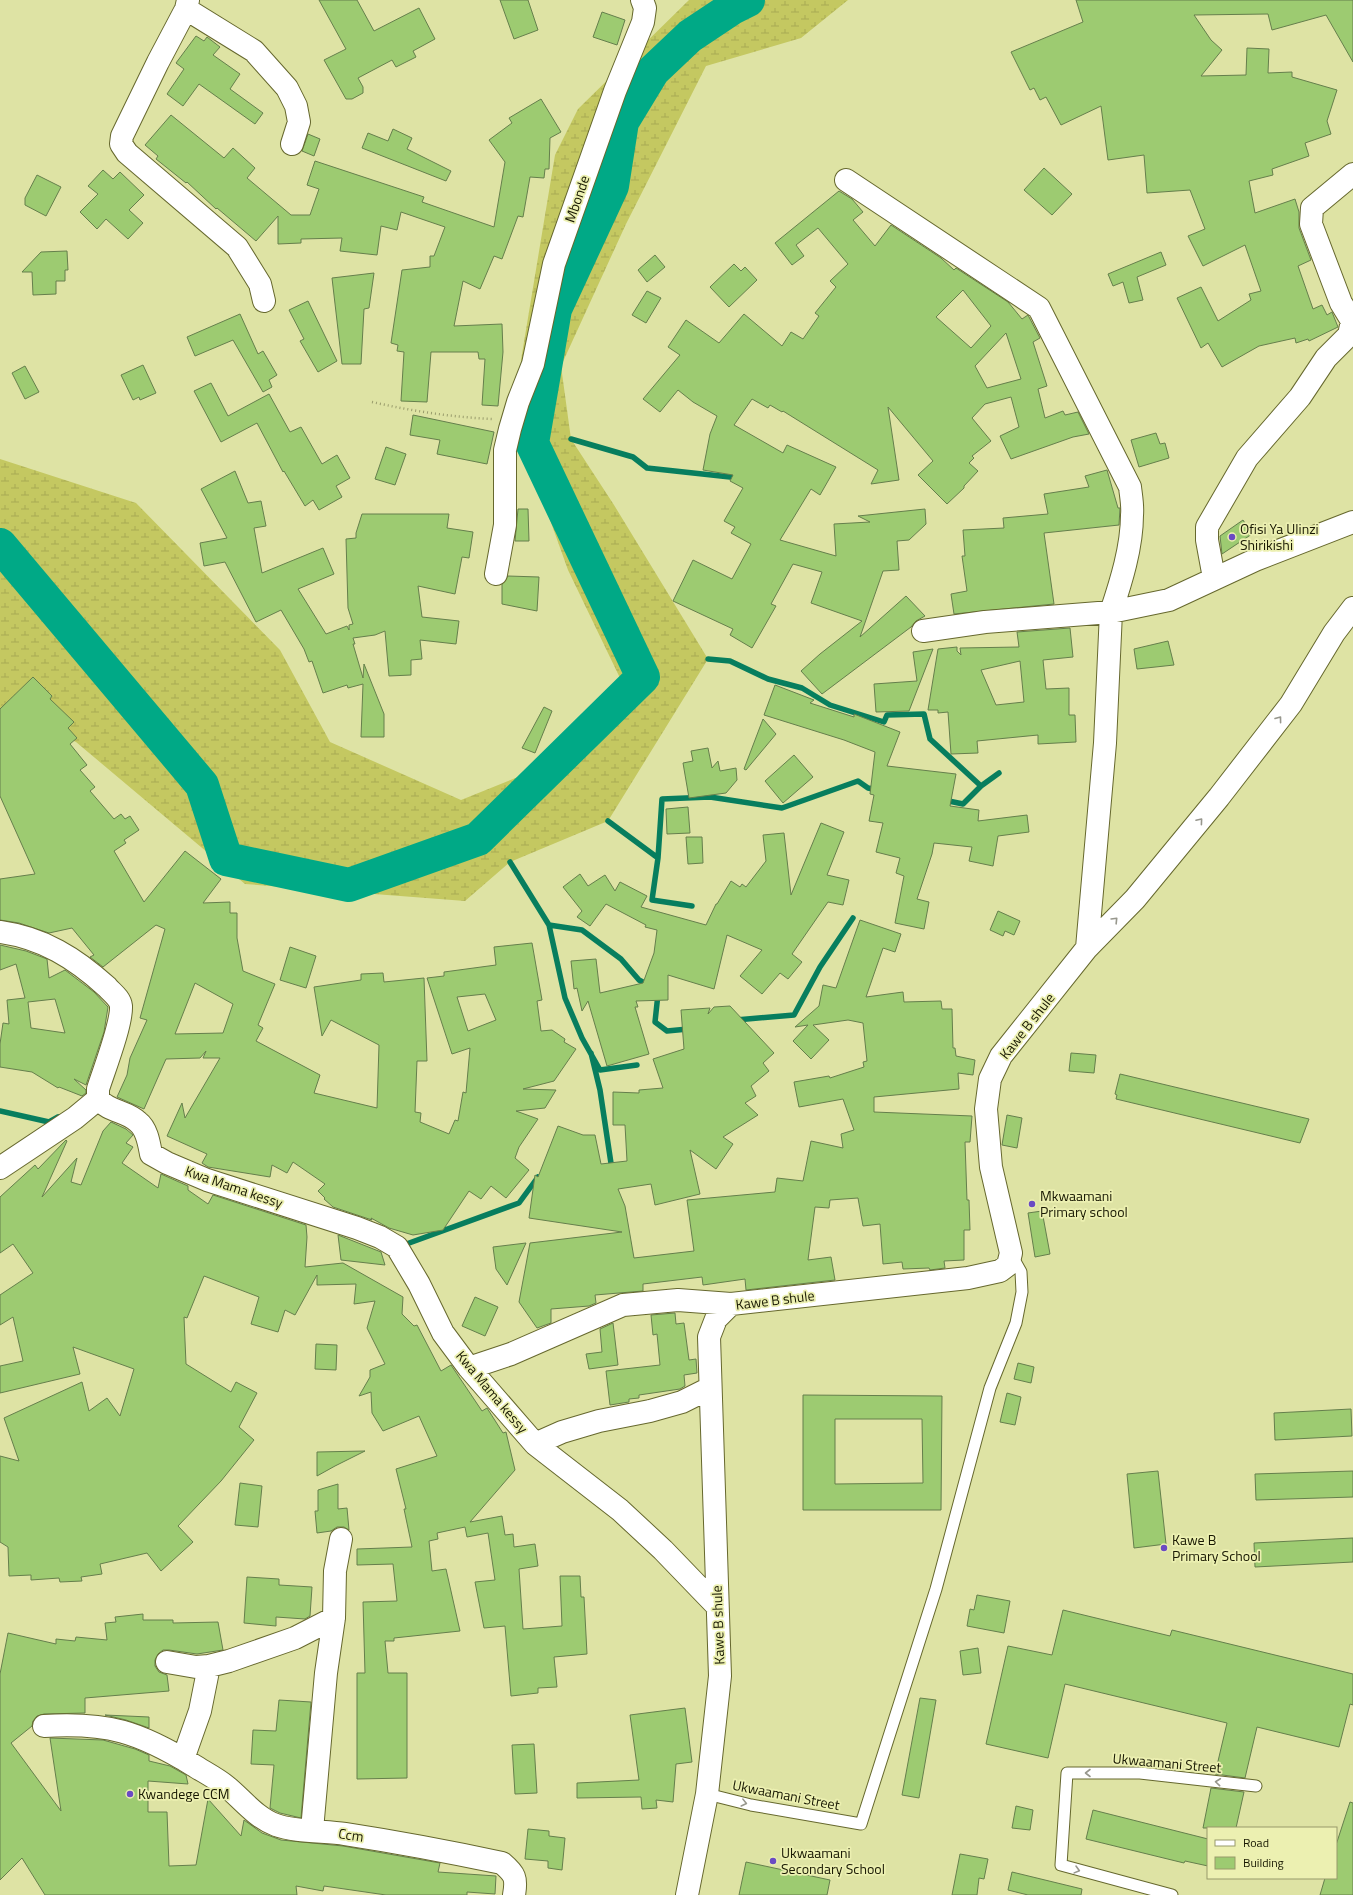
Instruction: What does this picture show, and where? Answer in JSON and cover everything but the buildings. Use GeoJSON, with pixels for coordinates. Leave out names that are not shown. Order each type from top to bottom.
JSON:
{"type":"FeatureCollection","features":[{"type":"Feature","properties":{"kind":"street","name":"Mbonde"},"geometry":{"type":"LineString","coordinates":[[496,574],[505,525],[505,450],[515,410],[533,364],[554,264],[613,98],[643,22],[645,8],[642,0]]}},
{"type":"Feature","properties":{"kind":"street"},"geometry":{"type":"LineString","coordinates":[[264,301],[260,284],[236,247],[127,153],[121,144],[122,136],[154,68],[187,5],[254,51],[287,88],[296,106],[299,122],[292,144]]}},
{"type":"Feature","properties":{"kind":"street"},"geometry":{"type":"LineString","coordinates":[[1214,578],[1207,540],[1207,527],[1215,512],[1247,458],[1300,397],[1326,358],[1350,334],[1352,321],[1341,303],[1311,224],[1312,208],[1353,174]]}},
{"type":"Feature","properties":{"kind":"street"},"geometry":{"type":"LineString","coordinates":[[846,180],[1039,308],[1130,487],[1132,515],[1128,548],[1111,612],[1105,743],[1087,948]]}},
{"type":"Feature","properties":{"kind":"street"},"geometry":{"type":"LineString","coordinates":[[923,631],[993,622],[1111,612],[1169,600],[1255,560],[1353,522]]}},
{"type":"Feature","properties":{"kind":"street","name":"Kawe B shule"},"geometry":{"type":"LineString","coordinates":[[687,1895],[707,1794],[720,1676],[709,1337],[716,1319],[731,1304],[968,1278],[1000,1271],[1008,1265],[1010,1253],[991,1167],[986,1108],[990,1079],[1001,1056],[1087,948],[1135,899],[1219,797],[1291,704],[1334,633],[1353,608]]}},
{"type":"Feature","properties":{"kind":"street"},"geometry":{"type":"LineString","coordinates":[[0,932],[17,934],[69,956],[119,998],[121,1010],[118,1026],[98,1088],[98,1100],[75,1118],[0,1168]]}},
{"type":"Feature","properties":{"kind":"street","name":"Kwa Mama kessy"},"geometry":{"type":"LineString","coordinates":[[98,1100],[104,1106],[138,1122],[146,1132],[151,1154],[166,1163],[207,1180],[357,1228],[380,1237],[397,1247],[419,1284],[443,1333],[469,1368],[535,1444],[620,1510],[664,1550],[718,1606]]}},
{"type":"Feature","properties":{"kind":"street"},"geometry":{"type":"LineString","coordinates":[[469,1368],[512,1354],[623,1305],[678,1300],[731,1304]]}},
{"type":"Feature","properties":{"kind":"street"},"geometry":{"type":"LineString","coordinates":[[535,1444],[562,1432],[599,1421],[650,1411],[682,1402],[710,1388]]}},
{"type":"Feature","properties":{"kind":"street"},"geometry":{"type":"LineString","coordinates":[[312,1830],[324,1688],[334,1618],[335,1571],[341,1539]]}},
{"type":"Feature","properties":{"kind":"street"},"geometry":{"type":"LineString","coordinates":[[167,1662],[196,1667],[209,1666],[229,1661],[295,1638],[334,1618]]}},
{"type":"Feature","properties":{"kind":"street"},"geometry":{"type":"LineString","coordinates":[[183,1759],[200,1711],[209,1666]]}},
{"type":"Feature","properties":{"kind":"street","name":"Ccm"},"geometry":{"type":"LineString","coordinates":[[44,1726],[76,1724],[128,1732],[145,1739],[183,1759],[225,1785],[259,1816],[274,1824],[286,1828],[385,1840],[502,1863],[512,1872],[516,1883],[514,1895]]}},
{"type":"Feature","properties":{"kind":"lane","name":"Ukwaamani Street"},"geometry":{"type":"LineString","coordinates":[[707,1794],[751,1805],[861,1824],[936,1589],[990,1388],[1016,1323],[1022,1292],[1021,1272],[1010,1253]]}},
{"type":"Feature","properties":{"kind":"lane","name":"Ukwaamani Street"},"geometry":{"type":"LineString","coordinates":[[1172,1895],[1061,1865],[1068,1773],[1140,1773],[1256,1786]]}},
{"type":"Feature","properties":{"kind":"path"},"geometry":{"type":"LineString","coordinates":[[372,402],[418,412],[455,417],[515,410]]}},
{"type":"Feature","properties":{"kind":"green space"},"geometry":{"type":"Polygon","coordinates":[[[689,0],[848,0],[801,38],[706,66],[626,224],[561,366],[571,439],[614,505],[708,659],[608,821],[510,862],[465,901],[245,884],[76,742],[0,708],[0,459],[136,503],[280,650],[330,742],[461,800],[555,762],[620,678],[568,570],[534,475],[521,360],[555,155],[578,109],[689,0]]]}},
{"type":"Feature","properties":{"kind":"waterway"},"geometry":{"type":"LineString","coordinates":[[0,545],[202,785],[226,859],[349,885],[478,839],[643,677],[532,443],[555,309],[612,186],[622,122],[653,71],[690,36],[732,8],[748,0]]}},
{"type":"Feature","properties":{"kind":"waterway"},"geometry":{"type":"LineString","coordinates":[[571,439],[633,457],[647,468],[730,477],[735,469]]}},
{"type":"Feature","properties":{"kind":"waterway"},"geometry":{"type":"LineString","coordinates":[[708,659],[730,661],[768,679],[802,688],[830,705],[884,722],[887,715],[924,714],[930,739],[981,786],[999,773]]}},
{"type":"Feature","properties":{"kind":"waterway"},"geometry":{"type":"LineString","coordinates":[[658,858],[662,799],[710,797],[782,808],[858,781],[868,788],[878,790]]}},
{"type":"Feature","properties":{"kind":"waterway"},"geometry":{"type":"LineString","coordinates":[[944,800],[963,804],[981,786]]}},
{"type":"Feature","properties":{"kind":"waterway"},"geometry":{"type":"LineString","coordinates":[[608,821],[658,858],[652,900],[692,906]]}},
{"type":"Feature","properties":{"kind":"waterway"},"geometry":{"type":"LineString","coordinates":[[510,862],[549,925],[582,930],[621,959],[639,980],[650,986]]}},
{"type":"Feature","properties":{"kind":"waterway"},"geometry":{"type":"LineString","coordinates":[[736,1020],[794,1015],[820,967],[853,918]]}},
{"type":"Feature","properties":{"kind":"waterway"},"geometry":{"type":"LineString","coordinates":[[549,925],[565,998],[582,1038],[600,1070],[637,1065]]}},
{"type":"Feature","properties":{"kind":"waterway"},"geometry":{"type":"LineString","coordinates":[[658,994],[655,1022],[667,1031],[688,1029]]}},
{"type":"Feature","properties":{"kind":"waterway"},"geometry":{"type":"LineString","coordinates":[[591,1053],[600,1090],[612,1170]]}},
{"type":"Feature","properties":{"kind":"waterway"},"geometry":{"type":"LineString","coordinates":[[0,1111],[49,1122],[58,1117]]}},
{"type":"Feature","properties":{"kind":"waterway"},"geometry":{"type":"LineString","coordinates":[[401,1246],[519,1203],[538,1177]]}},
{"type":"Feature","properties":{"kind":"place","name":"Ofisi Ya Ulinzi Shirikishi"},"geometry":{"type":"Point","coordinates":[1232,537]}},
{"type":"Feature","properties":{"kind":"place","name":"Mkwaamani Primary school"},"geometry":{"type":"Point","coordinates":[1032,1204]}},
{"type":"Feature","properties":{"kind":"place","name":"Kawe B Primary School"},"geometry":{"type":"Point","coordinates":[1164,1548]}},
{"type":"Feature","properties":{"kind":"place","name":"Kwandege CCM"},"geometry":{"type":"Point","coordinates":[130,1794]}},
{"type":"Feature","properties":{"kind":"place","name":"Ukwaamani Secondary School"},"geometry":{"type":"Point","coordinates":[773,1861]}}]}
